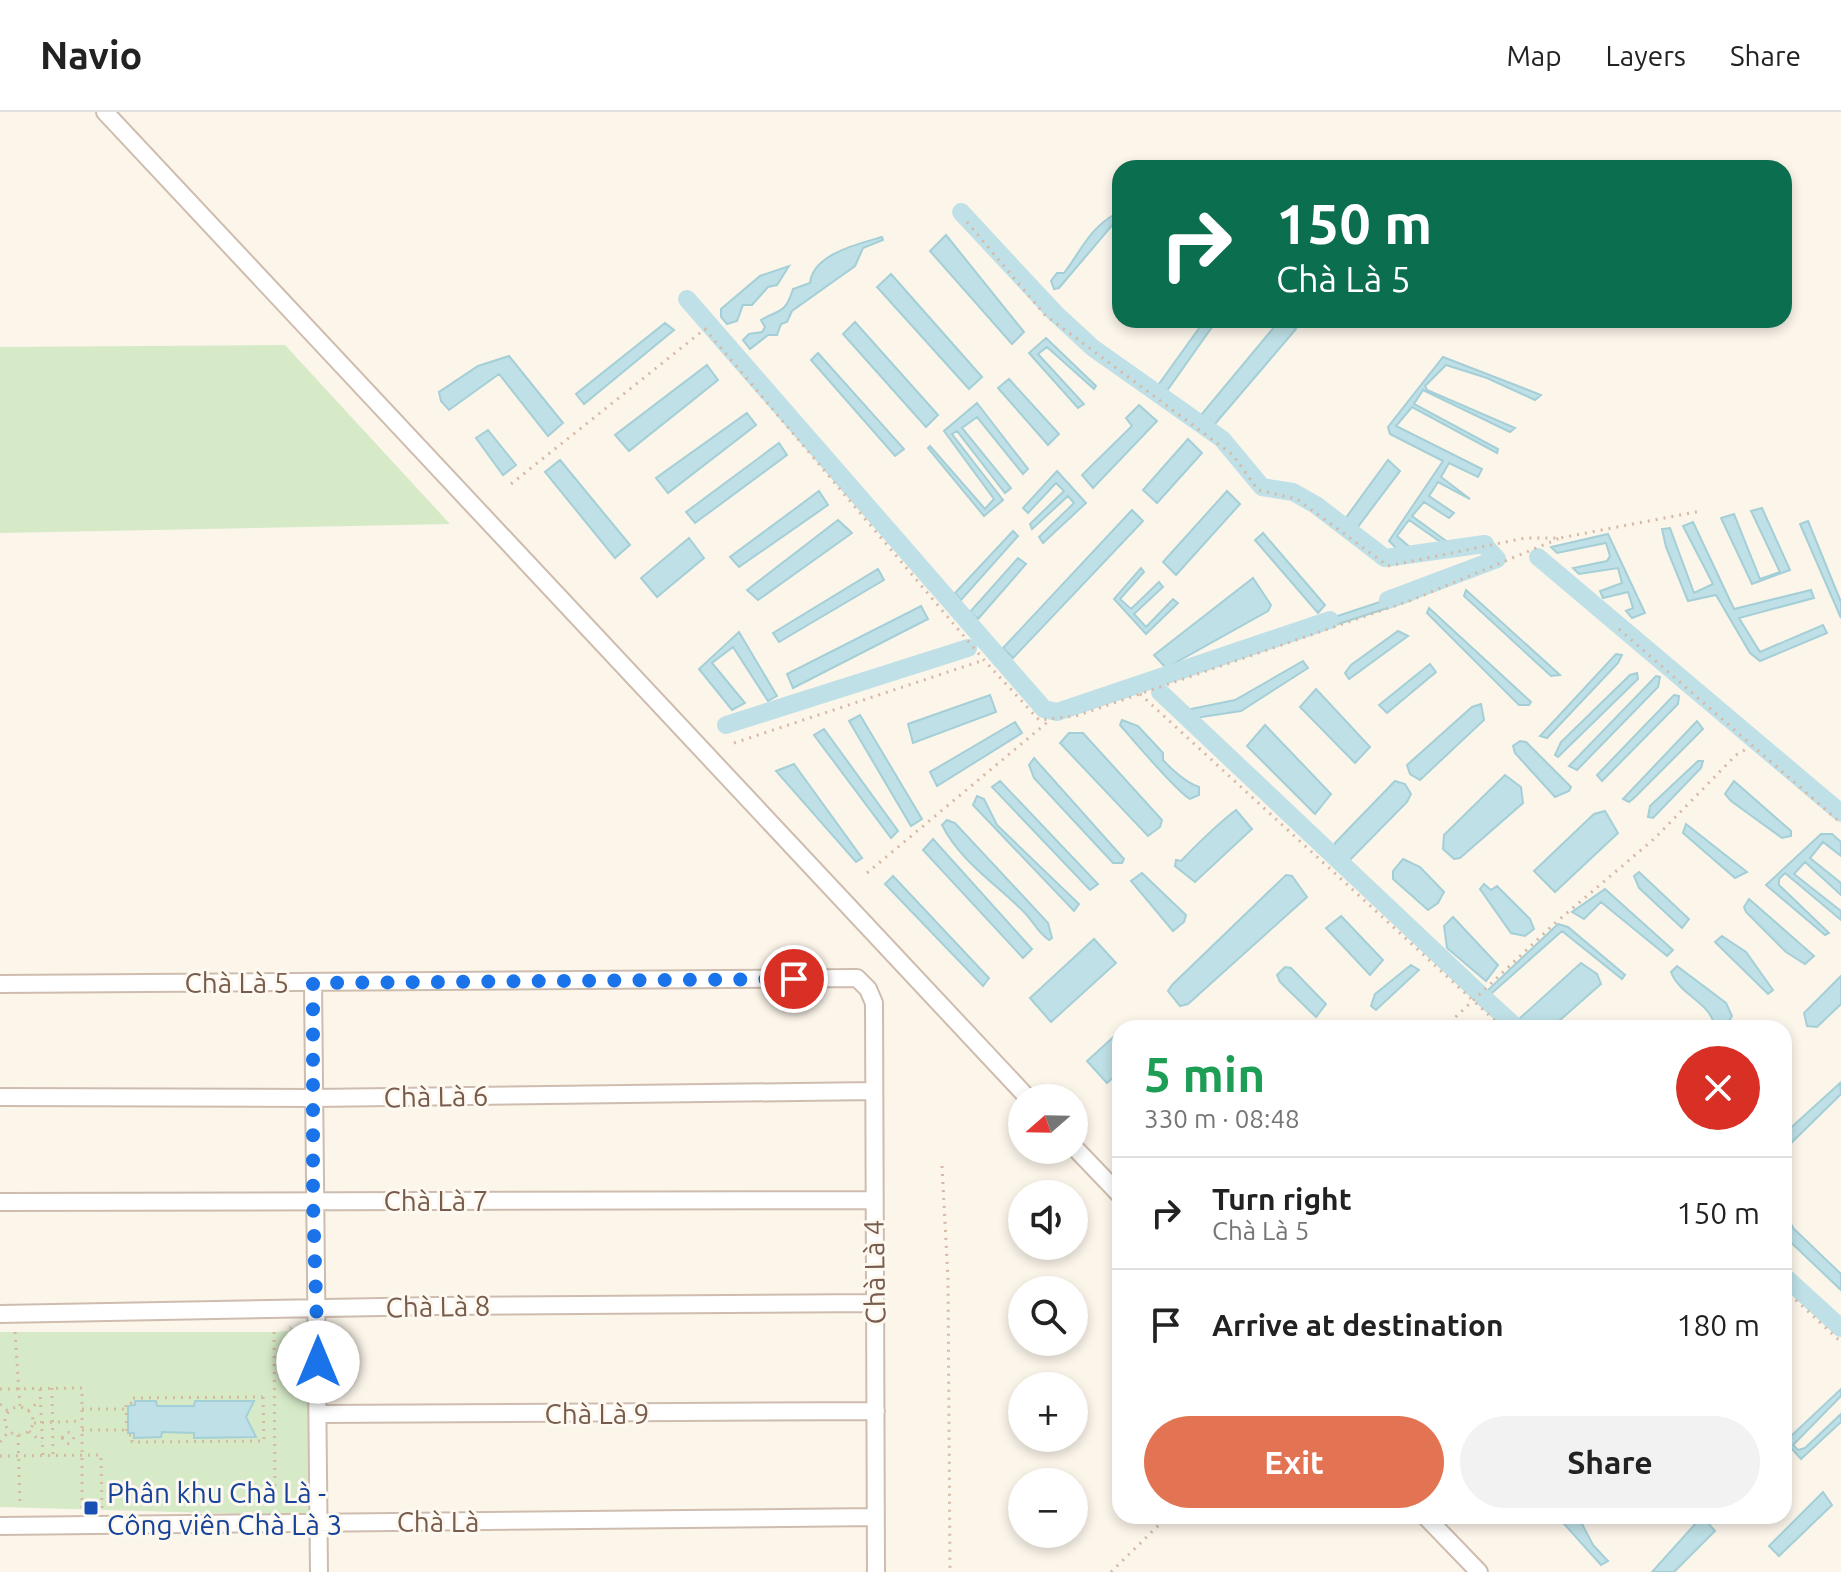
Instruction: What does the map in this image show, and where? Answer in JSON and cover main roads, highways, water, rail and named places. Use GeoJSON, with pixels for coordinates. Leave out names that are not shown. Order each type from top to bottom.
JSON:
{"type":"FeatureCollection","features":[{"type":"Feature","properties":{"kind":"water"},"geometry":{"type":"Polygon","coordinates":[[[1112,216],[1112,225],[1059,288],[1054,289],[1051,281],[1057,273],[1064,273],[1092,233],[1112,216]]]}},
{"type":"Feature","properties":{"kind":"water"},"geometry":{"type":"Polygon","coordinates":[[[946,235],[1024,332],[1012,344],[930,251],[946,235]]]}},
{"type":"Feature","properties":{"kind":"water"},"geometry":{"type":"Polygon","coordinates":[[[882,237],[883,240],[863,248],[855,266],[792,311],[787,322],[781,324],[777,335],[768,335],[750,349],[743,340],[749,334],[762,332],[765,327],[761,320],[781,310],[793,289],[810,283],[819,265],[838,252],[882,237]]]}},
{"type":"Feature","properties":{"kind":"water"},"geometry":{"type":"Polygon","coordinates":[[[789,266],[777,285],[768,287],[752,305],[743,305],[737,321],[727,324],[721,317],[721,309],[760,276],[789,266]]]}},
{"type":"Feature","properties":{"kind":"water"},"geometry":{"type":"Polygon","coordinates":[[[891,274],[982,377],[969,389],[877,287],[891,274]]]}},
{"type":"Feature","properties":{"kind":"water"},"geometry":{"type":"Polygon","coordinates":[[[855,322],[938,415],[926,427],[843,334],[855,322]]]}},
{"type":"Feature","properties":{"kind":"water"},"geometry":{"type":"Polygon","coordinates":[[[665,323],[674,330],[584,404],[576,394],[665,323]]]}},
{"type":"Feature","properties":{"kind":"water"},"geometry":{"type":"Polygon","coordinates":[[[1199,328],[1211,328],[1164,395],[1156,388],[1199,328]]]}},
{"type":"Feature","properties":{"kind":"water"},"geometry":{"type":"Polygon","coordinates":[[[1273,328],[1296,329],[1215,424],[1201,415],[1273,328]]]}},
{"type":"Feature","properties":{"kind":"water"},"geometry":{"type":"Polygon","coordinates":[[[1046,338],[1096,386],[1094,389],[1047,347],[1038,354],[1084,404],[1078,408],[1029,353],[1046,338]]]}},
{"type":"Feature","properties":{"kind":"water"},"geometry":{"type":"Polygon","coordinates":[[[818,353],[904,449],[895,456],[811,360],[818,353]]]}},
{"type":"Feature","properties":{"kind":"water"},"geometry":{"type":"Polygon","coordinates":[[[509,356],[563,423],[548,436],[499,374],[449,410],[441,401],[439,392],[478,366],[509,356]]]}},
{"type":"Feature","properties":{"kind":"water"},"geometry":{"type":"Polygon","coordinates":[[[1443,357],[1541,395],[1535,400],[1487,378],[1446,365],[1425,386],[1427,390],[1515,428],[1510,432],[1423,390],[1414,404],[1498,449],[1497,453],[1412,407],[1396,426],[1482,469],[1478,477],[1449,463],[1441,477],[1470,499],[1438,482],[1429,496],[1454,513],[1449,518],[1424,502],[1412,516],[1449,543],[1445,545],[1409,520],[1397,536],[1412,549],[1400,552],[1389,541],[1443,461],[1390,434],[1388,427],[1443,357]]]}},
{"type":"Feature","properties":{"kind":"water"},"geometry":{"type":"Polygon","coordinates":[[[707,365],[718,380],[629,451],[615,435],[707,365]]]}},
{"type":"Feature","properties":{"kind":"water"},"geometry":{"type":"Polygon","coordinates":[[[1009,379],[1059,434],[1048,445],[998,388],[1009,379]]]}},
{"type":"Feature","properties":{"kind":"water"},"geometry":{"type":"Polygon","coordinates":[[[977,403],[1028,469],[1023,474],[977,417],[962,428],[1011,488],[1005,493],[957,431],[952,434],[1003,500],[984,516],[928,448],[930,446],[985,509],[994,499],[944,431],[977,403]]]}},
{"type":"Feature","properties":{"kind":"water"},"geometry":{"type":"Polygon","coordinates":[[[1139,405],[1157,421],[1093,488],[1082,475],[1132,426],[1126,418],[1139,405]]]}},
{"type":"Feature","properties":{"kind":"water"},"geometry":{"type":"Polygon","coordinates":[[[747,413],[756,425],[668,493],[656,478],[747,413]]]}},
{"type":"Feature","properties":{"kind":"water"},"geometry":{"type":"Polygon","coordinates":[[[488,430],[516,465],[503,475],[476,438],[488,430]]]}},
{"type":"Feature","properties":{"kind":"water"},"geometry":{"type":"Polygon","coordinates":[[[1188,439],[1202,453],[1157,503],[1143,490],[1188,439]]]}},
{"type":"Feature","properties":{"kind":"water"},"geometry":{"type":"Polygon","coordinates":[[[779,443],[787,455],[695,523],[686,512],[779,443]]]}},
{"type":"Feature","properties":{"kind":"water"},"geometry":{"type":"Polygon","coordinates":[[[560,460],[630,545],[615,558],[545,472],[560,460]]]}},
{"type":"Feature","properties":{"kind":"water"},"geometry":{"type":"Polygon","coordinates":[[[1388,460],[1400,471],[1357,528],[1345,519],[1388,460]]]}},
{"type":"Feature","properties":{"kind":"water"},"geometry":{"type":"Polygon","coordinates":[[[1057,471],[1086,503],[1043,543],[1039,537],[1074,503],[1068,496],[1032,529],[1030,524],[1064,491],[1056,483],[1028,513],[1023,508],[1057,471]]]}},
{"type":"Feature","properties":{"kind":"water"},"geometry":{"type":"Polygon","coordinates":[[[819,491],[828,505],[739,567],[730,557],[819,491]]]}},
{"type":"Feature","properties":{"kind":"water"},"geometry":{"type":"Polygon","coordinates":[[[1227,491],[1240,504],[1176,575],[1163,562],[1227,491]]]}},
{"type":"Feature","properties":{"kind":"water"},"geometry":{"type":"Polygon","coordinates":[[[1762,508],[1790,570],[1752,584],[1721,518],[1734,514],[1760,579],[1780,572],[1751,511],[1762,508]]]}},
{"type":"Feature","properties":{"kind":"water"},"geometry":{"type":"Polygon","coordinates":[[[1132,510],[1143,521],[1013,658],[1003,648],[1132,510]]]}},
{"type":"Feature","properties":{"kind":"water"},"geometry":{"type":"Polygon","coordinates":[[[838,520],[852,533],[758,600],[747,590],[838,520]]]}},
{"type":"Feature","properties":{"kind":"water"},"geometry":{"type":"Polygon","coordinates":[[[1808,521],[1841,602],[1841,618],[1800,524],[1808,521]]]}},
{"type":"Feature","properties":{"kind":"water"},"geometry":{"type":"Polygon","coordinates":[[[1693,522],[1734,609],[1811,590],[1814,598],[1739,618],[1760,652],[1823,625],[1827,633],[1760,661],[1750,653],[1716,595],[1688,601],[1662,529],[1670,528],[1694,593],[1713,584],[1683,526],[1693,522]]]}},
{"type":"Feature","properties":{"kind":"water"},"geometry":{"type":"Polygon","coordinates":[[[1013,531],[1018,536],[961,600],[955,593],[1013,531]]]}},
{"type":"Feature","properties":{"kind":"water"},"geometry":{"type":"Polygon","coordinates":[[[1263,533],[1325,605],[1318,613],[1255,540],[1263,533]]]}},
{"type":"Feature","properties":{"kind":"water"},"geometry":{"type":"Polygon","coordinates":[[[1608,534],[1645,613],[1632,618],[1626,611],[1633,608],[1628,592],[1603,598],[1600,591],[1622,583],[1618,568],[1579,574],[1573,568],[1607,561],[1610,556],[1606,543],[1557,553],[1551,547],[1608,534]]]}},
{"type":"Feature","properties":{"kind":"water"},"geometry":{"type":"Polygon","coordinates":[[[689,538],[704,558],[657,597],[641,578],[689,538]]]}},
{"type":"Feature","properties":{"kind":"water"},"geometry":{"type":"Polygon","coordinates":[[[1018,558],[1026,564],[978,619],[970,612],[1018,558]]]}},
{"type":"Feature","properties":{"kind":"water"},"geometry":{"type":"Polygon","coordinates":[[[1141,568],[1144,572],[1120,599],[1131,609],[1159,582],[1163,587],[1134,614],[1146,627],[1173,599],[1178,603],[1146,634],[1114,599],[1141,568]]]}},
{"type":"Feature","properties":{"kind":"water"},"geometry":{"type":"Polygon","coordinates":[[[878,569],[884,580],[779,642],[773,633],[878,569]]]}},
{"type":"Feature","properties":{"kind":"water"},"geometry":{"type":"Polygon","coordinates":[[[1253,578],[1271,605],[1268,611],[1166,668],[1154,655],[1253,578]]]}},
{"type":"Feature","properties":{"kind":"water"},"geometry":{"type":"Polygon","coordinates":[[[1466,590],[1560,675],[1551,676],[1464,596],[1466,590]]]}},
{"type":"Feature","properties":{"kind":"water"},"geometry":{"type":"Polygon","coordinates":[[[1410,592],[1412,600],[1323,629],[1310,631],[1307,626],[1410,592]]]}},
{"type":"Feature","properties":{"kind":"water"},"geometry":{"type":"Polygon","coordinates":[[[921,606],[928,619],[793,688],[787,674],[921,606]]]}},
{"type":"Feature","properties":{"kind":"water"},"geometry":{"type":"Polygon","coordinates":[[[1429,608],[1531,702],[1529,705],[1519,705],[1427,613],[1429,608]]]}},
{"type":"Feature","properties":{"kind":"water"},"geometry":{"type":"Polygon","coordinates":[[[1398,631],[1408,636],[1349,679],[1345,673],[1351,665],[1398,631]]]}},
{"type":"Feature","properties":{"kind":"water"},"geometry":{"type":"Polygon","coordinates":[[[739,632],[777,696],[768,701],[733,647],[712,663],[745,703],[732,710],[699,669],[739,632]]]}},
{"type":"Feature","properties":{"kind":"water"},"geometry":{"type":"Polygon","coordinates":[[[1616,654],[1622,655],[1618,663],[1547,738],[1540,736],[1616,654]]]}},
{"type":"Feature","properties":{"kind":"water"},"geometry":{"type":"Polygon","coordinates":[[[1303,661],[1308,668],[1241,711],[1189,719],[1186,710],[1235,700],[1303,661]]]}},
{"type":"Feature","properties":{"kind":"water"},"geometry":{"type":"Polygon","coordinates":[[[1430,664],[1436,672],[1387,713],[1379,705],[1430,664]]]}},
{"type":"Feature","properties":{"kind":"water"},"geometry":{"type":"Polygon","coordinates":[[[1637,673],[1638,679],[1558,757],[1555,755],[1561,742],[1630,675],[1637,673]]]}},
{"type":"Feature","properties":{"kind":"water"},"geometry":{"type":"Polygon","coordinates":[[[1656,676],[1660,677],[1658,687],[1577,770],[1569,766],[1656,676]]]}},
{"type":"Feature","properties":{"kind":"water"},"geometry":{"type":"Polygon","coordinates":[[[1316,689],[1370,747],[1355,763],[1300,707],[1316,689]]]}},
{"type":"Feature","properties":{"kind":"water"},"geometry":{"type":"Polygon","coordinates":[[[990,695],[996,712],[913,743],[908,724],[990,695]]]}},
{"type":"Feature","properties":{"kind":"water"},"geometry":{"type":"Polygon","coordinates":[[[1674,695],[1679,696],[1678,704],[1602,781],[1597,775],[1674,695]]]}},
{"type":"Feature","properties":{"kind":"water"},"geometry":{"type":"Polygon","coordinates":[[[1481,704],[1484,720],[1420,780],[1410,774],[1407,765],[1472,707],[1481,704]]]}},
{"type":"Feature","properties":{"kind":"water"},"geometry":{"type":"Polygon","coordinates":[[[860,715],[922,819],[911,826],[849,721],[860,715]]]}},
{"type":"Feature","properties":{"kind":"water"},"geometry":{"type":"Polygon","coordinates":[[[1122,720],[1138,726],[1163,753],[1167,764],[1199,787],[1199,795],[1190,799],[1175,786],[1120,725],[1122,720]]]}},
{"type":"Feature","properties":{"kind":"water"},"geometry":{"type":"Polygon","coordinates":[[[1697,721],[1703,729],[1634,798],[1629,802],[1623,799],[1697,721]]]}},
{"type":"Feature","properties":{"kind":"water"},"geometry":{"type":"Polygon","coordinates":[[[1015,722],[1022,733],[937,786],[930,772],[1015,722]]]}},
{"type":"Feature","properties":{"kind":"water"},"geometry":{"type":"Polygon","coordinates":[[[1265,725],[1331,794],[1315,814],[1247,746],[1265,725]]]}},
{"type":"Feature","properties":{"kind":"water"},"geometry":{"type":"Polygon","coordinates":[[[824,729],[898,831],[891,838],[814,735],[824,729]]]}},
{"type":"Feature","properties":{"kind":"water"},"geometry":{"type":"Polygon","coordinates":[[[1069,733],[1083,733],[1162,820],[1160,827],[1148,836],[1060,743],[1069,733]]]}},
{"type":"Feature","properties":{"kind":"water"},"geometry":{"type":"Polygon","coordinates":[[[1520,741],[1526,742],[1571,787],[1569,791],[1555,797],[1515,753],[1513,746],[1520,741]]]}},
{"type":"Feature","properties":{"kind":"water"},"geometry":{"type":"Polygon","coordinates":[[[1034,758],[1124,859],[1122,863],[1113,863],[1034,778],[1029,765],[1034,758]]]}},
{"type":"Feature","properties":{"kind":"water"},"geometry":{"type":"Polygon","coordinates":[[[1698,761],[1703,761],[1701,768],[1653,818],[1648,817],[1650,806],[1698,761]]]}},
{"type":"Feature","properties":{"kind":"water"},"geometry":{"type":"Polygon","coordinates":[[[794,764],[862,858],[856,862],[776,771],[794,764]]]}},
{"type":"Feature","properties":{"kind":"water"},"geometry":{"type":"Polygon","coordinates":[[[1505,775],[1521,787],[1523,803],[1460,858],[1454,859],[1443,849],[1444,835],[1505,775]]]}},
{"type":"Feature","properties":{"kind":"water"},"geometry":{"type":"Polygon","coordinates":[[[1000,781],[1098,884],[1090,890],[992,787],[1000,781]]]}},
{"type":"Feature","properties":{"kind":"water"},"geometry":{"type":"Polygon","coordinates":[[[1395,781],[1405,784],[1411,794],[1407,802],[1348,862],[1342,861],[1335,852],[1335,843],[1395,781]]]}},
{"type":"Feature","properties":{"kind":"water"},"geometry":{"type":"Polygon","coordinates":[[[1734,781],[1791,831],[1791,836],[1782,838],[1731,801],[1725,794],[1734,781]]]}},
{"type":"Feature","properties":{"kind":"water"},"geometry":{"type":"Polygon","coordinates":[[[977,796],[984,799],[997,825],[1079,904],[1074,911],[973,805],[977,796]]]}},
{"type":"Feature","properties":{"kind":"water"},"geometry":{"type":"Polygon","coordinates":[[[1236,810],[1252,829],[1195,882],[1175,866],[1176,860],[1181,861],[1236,810]]]}},
{"type":"Feature","properties":{"kind":"water"},"geometry":{"type":"Polygon","coordinates":[[[1605,811],[1618,833],[1555,892],[1534,871],[1594,814],[1605,811]]]}},
{"type":"Feature","properties":{"kind":"water"},"geometry":{"type":"Polygon","coordinates":[[[947,820],[955,823],[1048,923],[1052,938],[1049,940],[1042,934],[1024,912],[958,850],[942,825],[947,820]]]}},
{"type":"Feature","properties":{"kind":"water"},"geometry":{"type":"Polygon","coordinates":[[[1686,824],[1747,872],[1735,878],[1683,833],[1686,824]]]}},
{"type":"Feature","properties":{"kind":"water"},"geometry":{"type":"Polygon","coordinates":[[[1821,834],[1832,834],[1841,842],[1841,856],[1823,842],[1810,858],[1841,883],[1841,895],[1805,862],[1794,874],[1841,911],[1841,920],[1785,873],[1779,879],[1779,885],[1829,933],[1825,935],[1766,885],[1821,834]]]}},
{"type":"Feature","properties":{"kind":"water"},"geometry":{"type":"Polygon","coordinates":[[[933,839],[1032,949],[1023,958],[923,850],[933,839]]]}},
{"type":"Feature","properties":{"kind":"water"},"geometry":{"type":"Polygon","coordinates":[[[1403,859],[1420,867],[1444,892],[1438,903],[1428,910],[1393,879],[1393,871],[1403,859]]]}},
{"type":"Feature","properties":{"kind":"water"},"geometry":{"type":"Polygon","coordinates":[[[1639,872],[1689,919],[1682,928],[1639,888],[1634,876],[1639,872]]]}},
{"type":"Feature","properties":{"kind":"water"},"geometry":{"type":"Polygon","coordinates":[[[1142,873],[1186,915],[1184,922],[1173,931],[1131,881],[1142,873]]]}},
{"type":"Feature","properties":{"kind":"water"},"geometry":{"type":"Polygon","coordinates":[[[1286,875],[1292,876],[1307,897],[1188,1004],[1180,1006],[1168,991],[1172,985],[1286,875]]]}},
{"type":"Feature","properties":{"kind":"water"},"geometry":{"type":"Polygon","coordinates":[[[893,876],[989,978],[983,986],[885,884],[893,876]]]}},
{"type":"Feature","properties":{"kind":"water"},"geometry":{"type":"Polygon","coordinates":[[[1484,884],[1491,890],[1497,886],[1530,919],[1534,929],[1525,936],[1511,933],[1480,889],[1484,884]]]}},
{"type":"Feature","properties":{"kind":"water"},"geometry":{"type":"Polygon","coordinates":[[[1605,889],[1673,950],[1667,956],[1601,902],[1584,919],[1572,912],[1605,889]]]}},
{"type":"Feature","properties":{"kind":"water"},"geometry":{"type":"Polygon","coordinates":[[[1749,899],[1814,956],[1805,964],[1786,952],[1746,912],[1744,907],[1749,899]]]}},
{"type":"Feature","properties":{"kind":"water"},"geometry":{"type":"Polygon","coordinates":[[[1341,916],[1383,960],[1370,975],[1326,928],[1341,916]]]}},
{"type":"Feature","properties":{"kind":"water"},"geometry":{"type":"Polygon","coordinates":[[[1453,917],[1498,965],[1486,981],[1447,948],[1444,926],[1453,917]]]}},
{"type":"Feature","properties":{"kind":"water"},"geometry":{"type":"Polygon","coordinates":[[[1558,924],[1568,927],[1625,975],[1622,979],[1562,931],[1492,993],[1486,992],[1558,924]]]}},
{"type":"Feature","properties":{"kind":"water"},"geometry":{"type":"Polygon","coordinates":[[[1722,936],[1746,952],[1773,990],[1768,994],[1715,942],[1722,936]]]}},
{"type":"Feature","properties":{"kind":"water"},"geometry":{"type":"Polygon","coordinates":[[[1094,939],[1116,963],[1051,1022],[1030,998],[1094,939]]]}},
{"type":"Feature","properties":{"kind":"water"},"geometry":{"type":"Polygon","coordinates":[[[1581,963],[1597,974],[1601,984],[1560,1020],[1519,1019],[1581,963]]]}},
{"type":"Feature","properties":{"kind":"water"},"geometry":{"type":"Polygon","coordinates":[[[1411,965],[1419,970],[1376,1010],[1371,1006],[1375,994],[1411,965]]]}},
{"type":"Feature","properties":{"kind":"water"},"geometry":{"type":"Polygon","coordinates":[[[1677,966],[1726,1003],[1732,1016],[1730,1020],[1712,1020],[1671,972],[1677,966]]]}},
{"type":"Feature","properties":{"kind":"water"},"geometry":{"type":"Polygon","coordinates":[[[1285,967],[1291,968],[1326,1004],[1316,1017],[1280,982],[1277,975],[1285,967]]]}},
{"type":"Feature","properties":{"kind":"water"},"geometry":{"type":"Polygon","coordinates":[[[1841,976],[1841,1004],[1817,1027],[1807,1026],[1804,1013],[1841,976]]]}},
{"type":"Feature","properties":{"kind":"water"},"geometry":{"type":"Polygon","coordinates":[[[1112,1038],[1112,1078],[1107,1083],[1087,1061],[1112,1038]]]}},
{"type":"Feature","properties":{"kind":"water"},"geometry":{"type":"Polygon","coordinates":[[[1840,1083],[1841,1094],[1792,1142],[1792,1127],[1840,1083]]]}},
{"type":"Feature","properties":{"kind":"water"},"geometry":{"type":"Polygon","coordinates":[[[1792,1226],[1841,1274],[1841,1290],[1792,1244],[1792,1226]]]}},
{"type":"Feature","properties":{"kind":"water"},"geometry":{"type":"Polygon","coordinates":[[[1841,1389],[1841,1396],[1793,1445],[1798,1450],[1805,1448],[1841,1414],[1841,1422],[1801,1459],[1792,1449],[1792,1435],[1841,1389]]]}},
{"type":"Feature","properties":{"kind":"water"},"geometry":{"type":"Polygon","coordinates":[[[135,1401],[156,1401],[157,1406],[194,1406],[195,1401],[254,1401],[246,1417],[256,1437],[194,1438],[194,1433],[162,1432],[161,1437],[134,1438],[134,1433],[128,1433],[128,1406],[135,1405],[135,1401]]]}},
{"type":"Feature","properties":{"kind":"water"},"geometry":{"type":"Polygon","coordinates":[[[1823,1492],[1832,1505],[1779,1556],[1769,1546],[1823,1492]]]}},
{"type":"Feature","properties":{"kind":"water"},"geometry":{"type":"Polygon","coordinates":[[[1564,1524],[1582,1524],[1593,1545],[1608,1561],[1601,1565],[1564,1524]]]}},
{"type":"Feature","properties":{"kind":"water"},"geometry":{"type":"Polygon","coordinates":[[[1695,1524],[1709,1524],[1715,1531],[1674,1572],[1652,1572],[1695,1524]]]}},
{"type":"Feature","properties":{"kind":"waterway"},"geometry":{"type":"LineString","coordinates":[[961,212],[1055,313],[1093,348],[1222,439],[1262,487],[1293,492],[1316,505],[1385,558],[1485,544]]}},
{"type":"Feature","properties":{"kind":"waterway"},"geometry":{"type":"LineString","coordinates":[[687,299],[1044,709],[1057,712],[1330,620]]}},
{"type":"Feature","properties":{"kind":"waterway"},"geometry":{"type":"LineString","coordinates":[[1388,600],[1497,559],[1488,549]]}},
{"type":"Feature","properties":{"kind":"waterway"},"geometry":{"type":"LineString","coordinates":[[1538,557],[1841,813]]}},
{"type":"Feature","properties":{"kind":"waterway"},"geometry":{"type":"LineString","coordinates":[[726,725],[968,648]]}},
{"type":"Feature","properties":{"kind":"waterway"},"geometry":{"type":"LineString","coordinates":[[1160,692],[1479,993]]}},
{"type":"Feature","properties":{"kind":"waterway"},"geometry":{"type":"LineString","coordinates":[[1484,998],[1508,1020]]}},
{"type":"Feature","properties":{"kind":"waterway"},"geometry":{"type":"LineString","coordinates":[[1792,1283],[1841,1328]]}},
{"type":"Feature","properties":{"kind":"place","name":"Phân khu Chà Là - Công viên Chà Là 3"},"geometry":{"type":"Point","coordinates":[91,1508]}}]}
